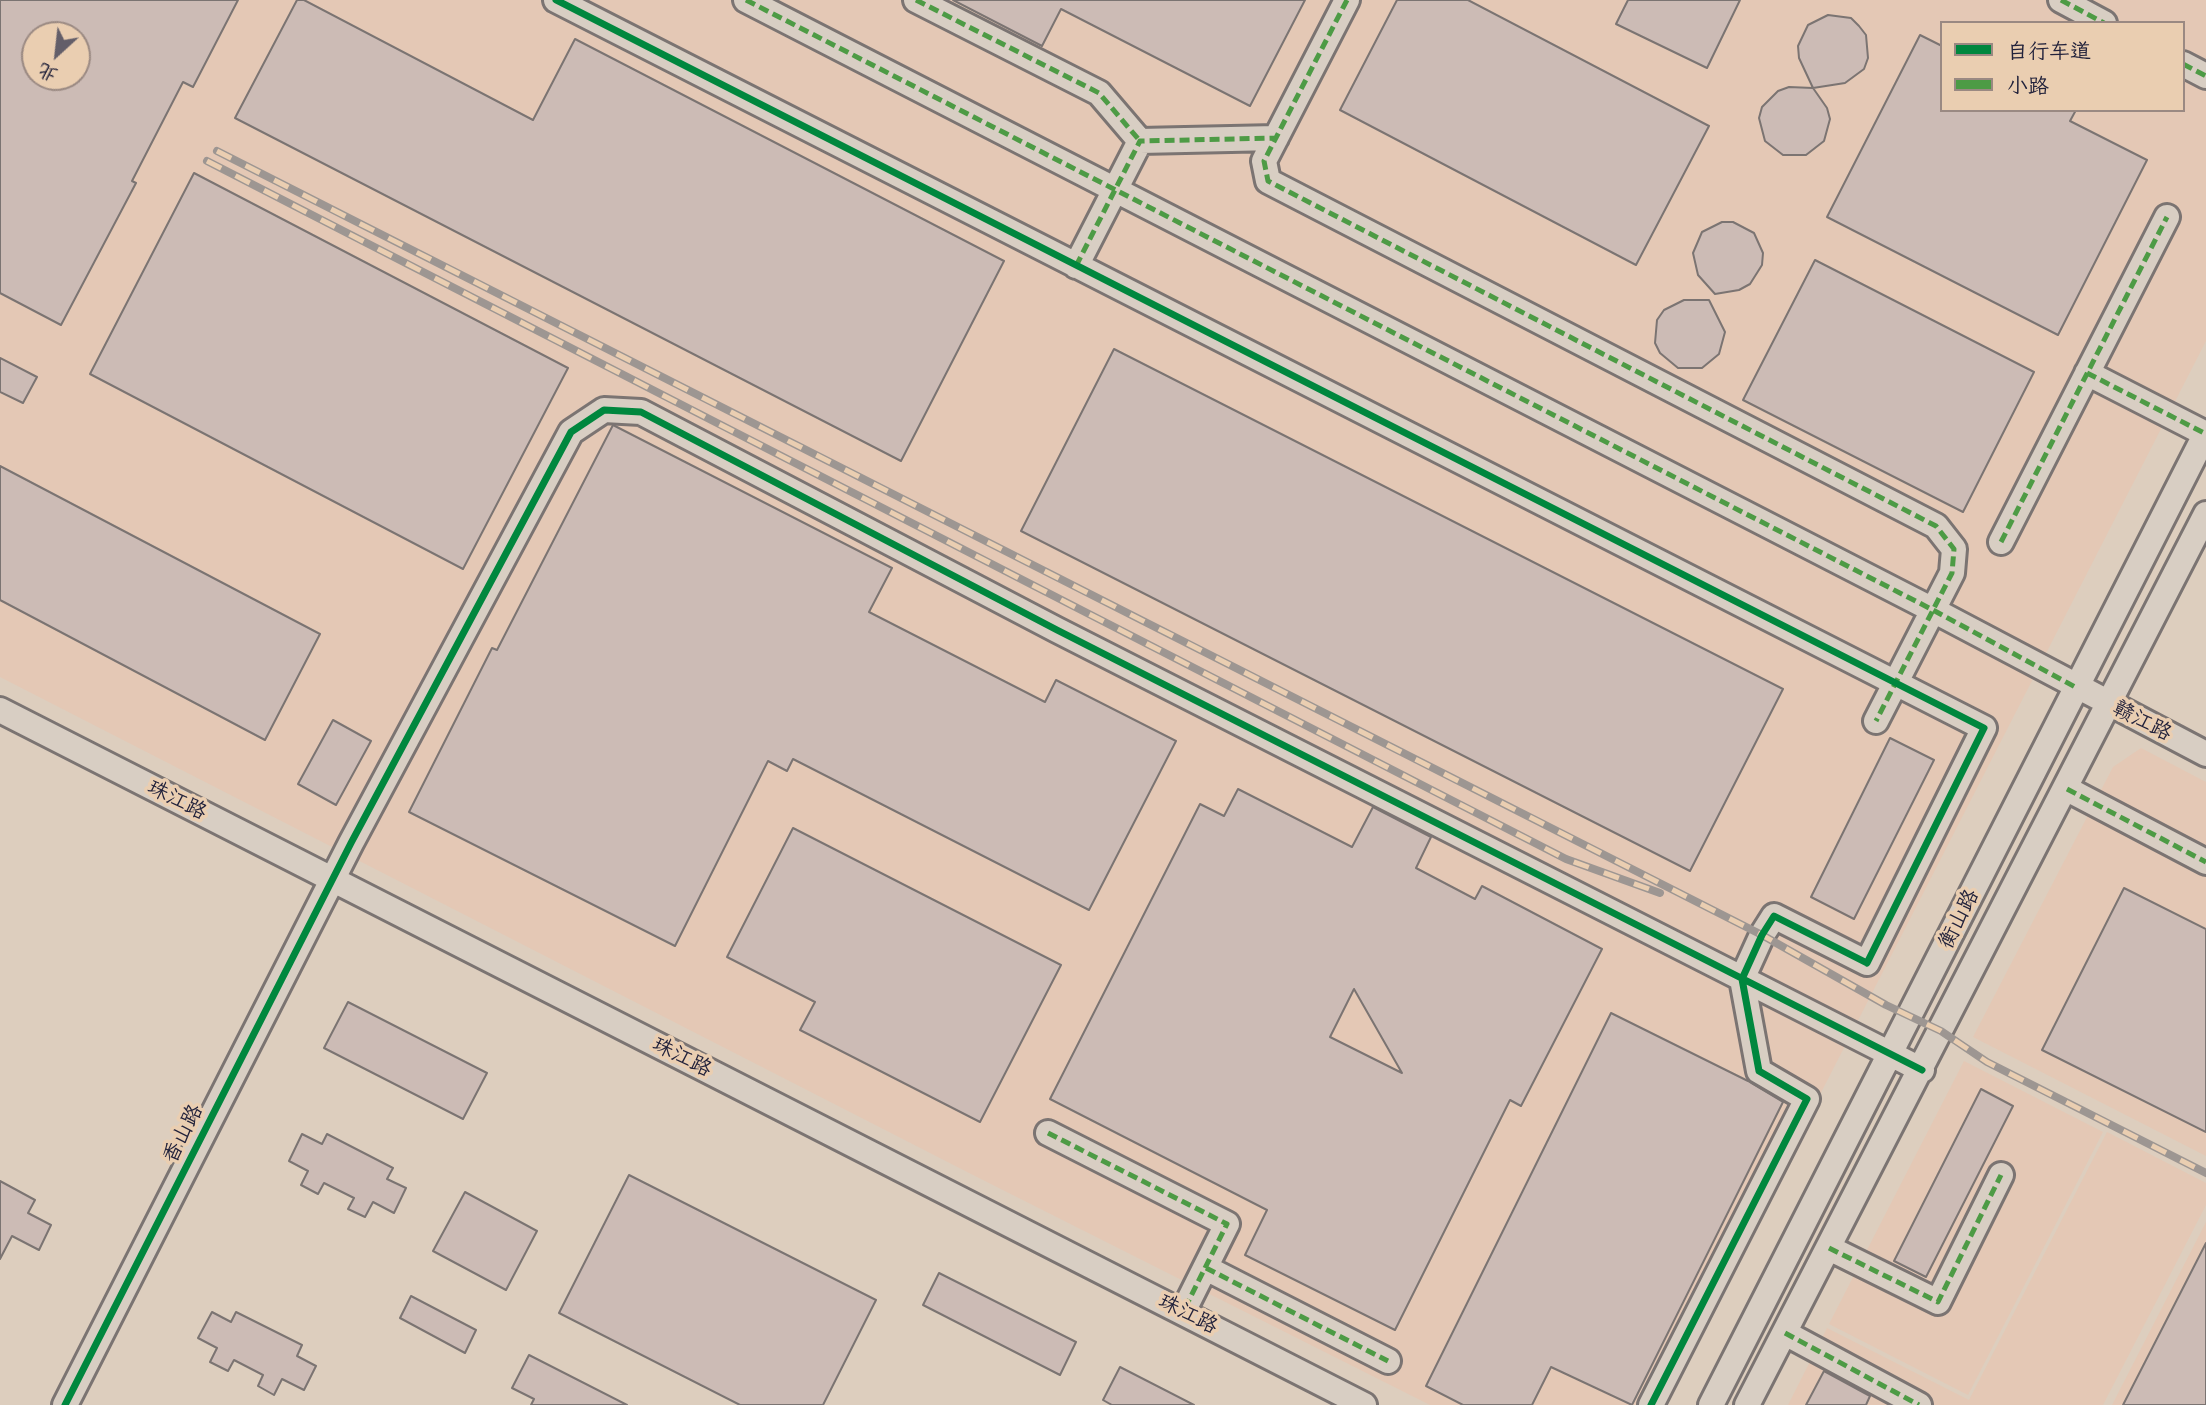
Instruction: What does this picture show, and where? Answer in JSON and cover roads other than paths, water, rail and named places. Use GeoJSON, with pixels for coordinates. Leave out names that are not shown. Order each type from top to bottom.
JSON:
{"type":"FeatureCollection","features":[{"type":"Feature","properties":{"kind":"street"},"geometry":{"type":"LineString","coordinates":[[556,0],[1984,728],[1867,963],[1774,916],[1742,979],[1759,1071],[1807,1098],[1651,1405]]}},
{"type":"Feature","properties":{"kind":"street","name":"赣江路"},"geometry":{"type":"LineString","coordinates":[[746,0],[1933,610],[2206,754]]}},
{"type":"Feature","properties":{"kind":"street"},"geometry":{"type":"LineString","coordinates":[[916,0],[1098,93],[1140,141]]}},
{"type":"Feature","properties":{"kind":"street"},"geometry":{"type":"LineString","coordinates":[[1347,0],[1264,161],[1268,181],[1936,526],[1954,549],[1952,573],[1876,721]]}},
{"type":"Feature","properties":{"kind":"street"},"geometry":{"type":"LineString","coordinates":[[2060,0],[2100,21]]}},
{"type":"Feature","properties":{"kind":"street"},"geometry":{"type":"LineString","coordinates":[[2185,65],[2206,76]]}},
{"type":"Feature","properties":{"kind":"street"},"geometry":{"type":"LineString","coordinates":[[1140,141],[1276,138]]}},
{"type":"Feature","properties":{"kind":"street"},"geometry":{"type":"LineString","coordinates":[[1076,266],[1140,141]]}},
{"type":"Feature","properties":{"kind":"street"},"geometry":{"type":"LineString","coordinates":[[2001,542],[2167,217]]}},
{"type":"Feature","properties":{"kind":"street"},"geometry":{"type":"LineString","coordinates":[[2087,373],[2206,433]]}},
{"type":"Feature","properties":{"kind":"street","name":"香山路"},"geometry":{"type":"LineString","coordinates":[[65,1405],[332,879],[571,432],[604,411],[641,412],[1057,630],[1922,1070]]}},
{"type":"Feature","properties":{"kind":"street","name":"衡山路"},"geometry":{"type":"LineString","coordinates":[[1711,1405],[2206,433]]}},
{"type":"Feature","properties":{"kind":"street","name":"衡山路"},"geometry":{"type":"LineString","coordinates":[[1747,1405],[2067,789],[2206,514]]}},
{"type":"Feature","properties":{"kind":"street","name":"珠江路"},"geometry":{"type":"LineString","coordinates":[[0,710],[1364,1405]]}},
{"type":"Feature","properties":{"kind":"street"},"geometry":{"type":"LineString","coordinates":[[2067,789],[2206,862]]}},
{"type":"Feature","properties":{"kind":"street"},"geometry":{"type":"LineString","coordinates":[[1048,1133],[1227,1224],[1183,1312]]}},
{"type":"Feature","properties":{"kind":"street"},"geometry":{"type":"LineString","coordinates":[[1829,1248],[1938,1302],[2001,1175]]}},
{"type":"Feature","properties":{"kind":"street"},"geometry":{"type":"LineString","coordinates":[[1206,1268],[1388,1360]]}},
{"type":"Feature","properties":{"kind":"street"},"geometry":{"type":"LineString","coordinates":[[1785,1333],[1919,1405]]}},
{"type":"Feature","properties":{"kind":"railway"},"geometry":{"type":"LineString","coordinates":[[217,151],[1762,935],[1886,1005],[1941,1031],[1987,1062],[2206,1173]]}},
{"type":"Feature","properties":{"kind":"railway"},"geometry":{"type":"LineString","coordinates":[[207,161],[1566,859],[1660,893]]}}]}
